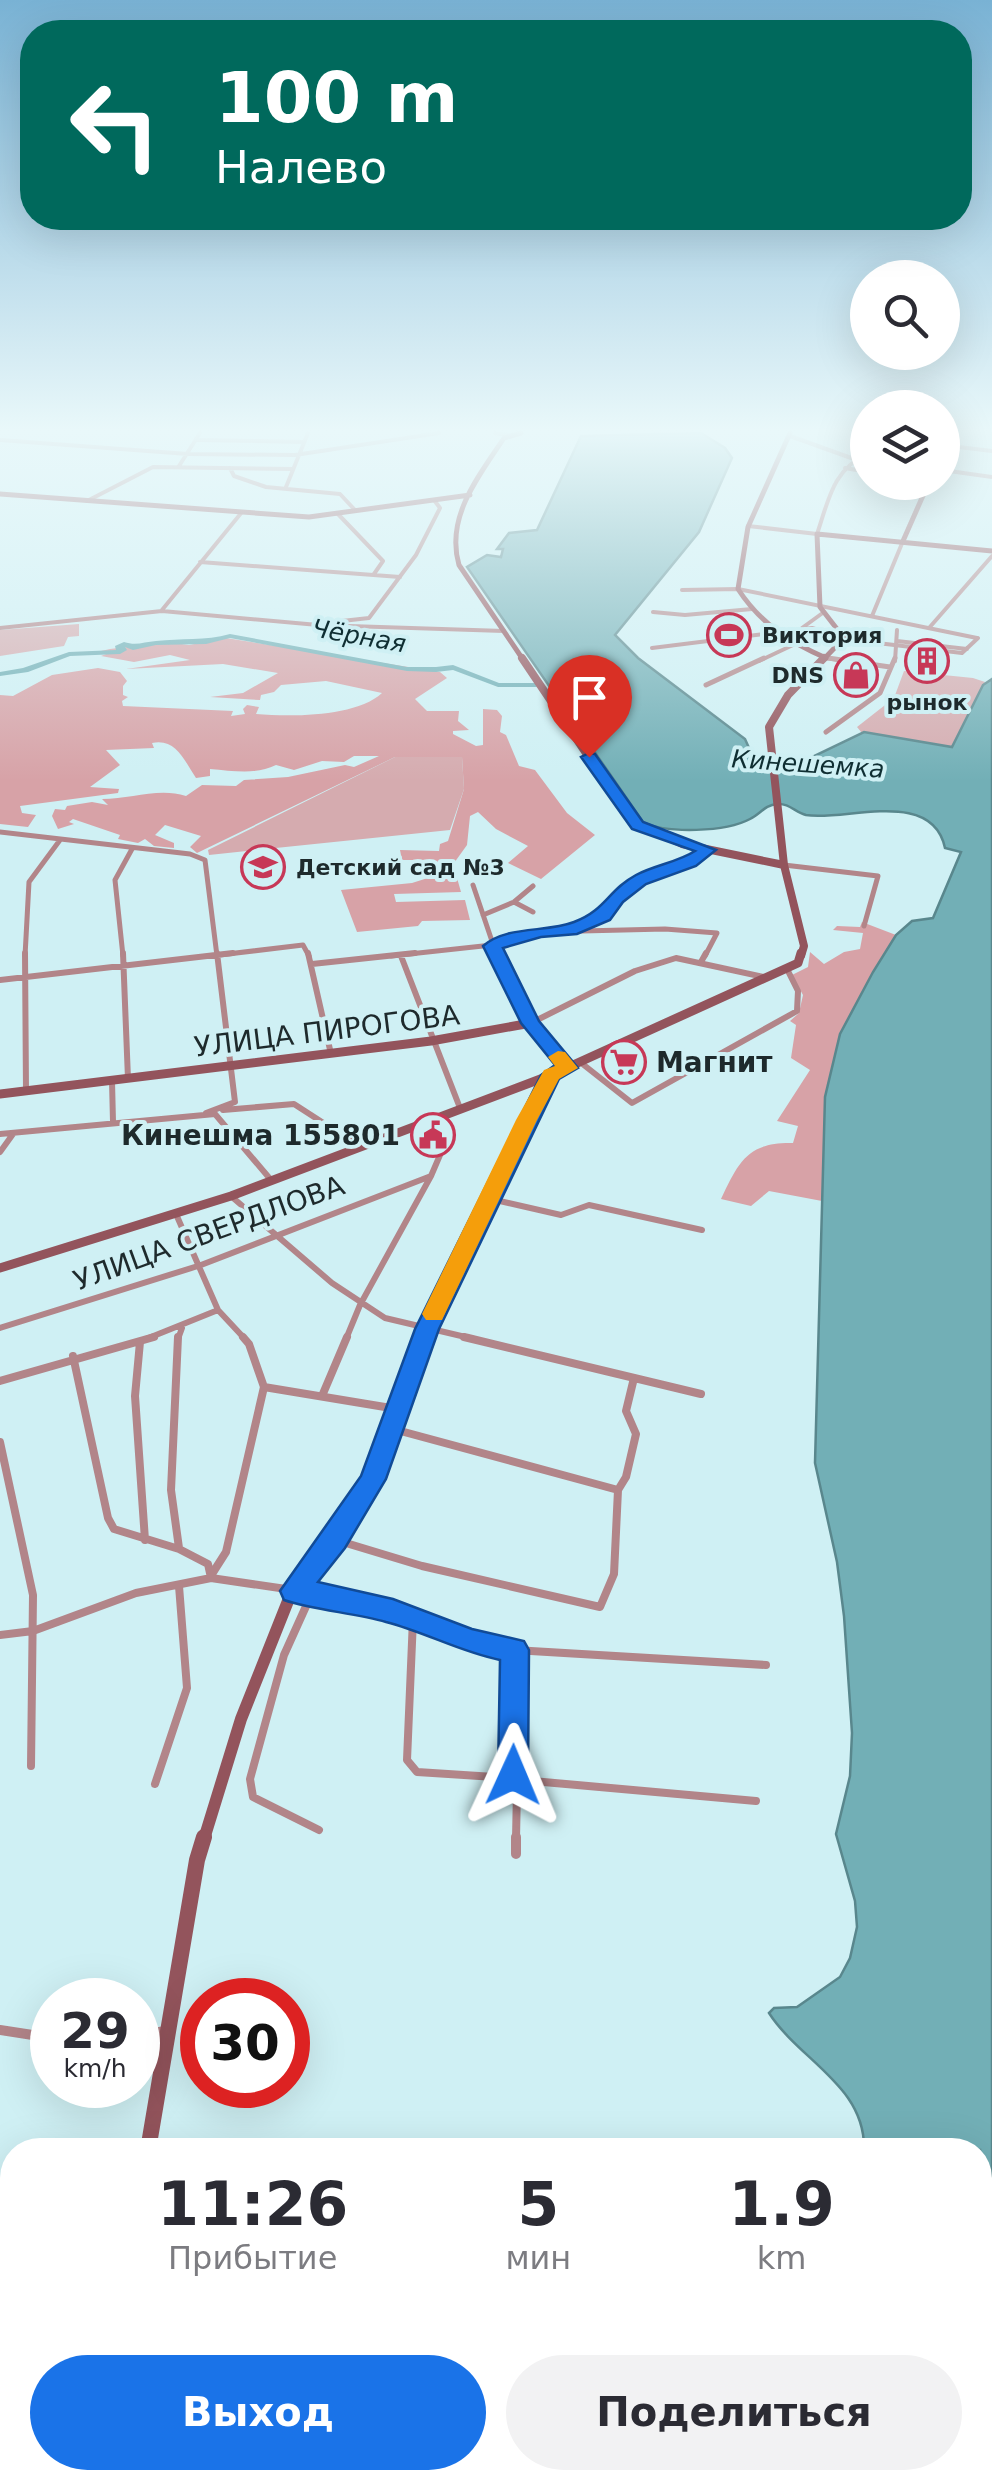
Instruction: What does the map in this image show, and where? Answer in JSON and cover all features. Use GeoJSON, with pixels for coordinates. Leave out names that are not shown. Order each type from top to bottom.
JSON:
{"type":"FeatureCollection","features":[{"type":"Feature","properties":{"kind":"street"},"geometry":{"type":"LineString","coordinates":[[162,611],[211,549]]}},
{"type":"Feature","properties":{"kind":"street"},"geometry":{"type":"LineString","coordinates":[[372,549],[383,561],[374,574]]}},
{"type":"Feature","properties":{"kind":"street"},"geometry":{"type":"LineString","coordinates":[[318,625],[369,618],[416,549]]}},
{"type":"Feature","properties":{"kind":"street"},"geometry":{"type":"LineString","coordinates":[[454,549],[631,820],[649,831],[748,861],[878,876],[864,926]]}},
{"type":"Feature","properties":{"kind":"street"},"geometry":{"type":"LineString","coordinates":[[744,549],[738,589],[774,632],[793,645],[826,658],[890,667]]}},
{"type":"Feature","properties":{"kind":"street"},"geometry":{"type":"LineString","coordinates":[[818,549],[822,609],[843,638]]}},
{"type":"Feature","properties":{"kind":"street"},"geometry":{"type":"LineString","coordinates":[[872,616],[900,549]]}},
{"type":"Feature","properties":{"kind":"street"},"geometry":{"type":"LineString","coordinates":[[960,549],[992,553]]}},
{"type":"Feature","properties":{"kind":"street"},"geometry":{"type":"LineString","coordinates":[[929,628],[992,553]]}},
{"type":"Feature","properties":{"kind":"street"},"geometry":{"type":"LineString","coordinates":[[200,562],[400,577]]}},
{"type":"Feature","properties":{"kind":"street"},"geometry":{"type":"LineString","coordinates":[[652,648],[801,628],[852,640],[962,653],[978,638],[738,589],[682,590]]}},
{"type":"Feature","properties":{"kind":"street"},"geometry":{"type":"LineString","coordinates":[[654,612],[685,615],[752,609]]}},
{"type":"Feature","properties":{"kind":"street"},"geometry":{"type":"LineString","coordinates":[[801,628],[822,609]]}},
{"type":"Feature","properties":{"kind":"street"},"geometry":{"type":"LineString","coordinates":[[0,628],[162,611],[318,625],[504,631]]}},
{"type":"Feature","properties":{"kind":"street"},"geometry":{"type":"LineString","coordinates":[[826,732],[882,696],[892,674],[897,630]]}},
{"type":"Feature","properties":{"kind":"street"},"geometry":{"type":"LineString","coordinates":[[0,1268],[231,1196],[551,1075],[787,970],[802,959],[804,946],[784,865],[770,720],[788,695],[843,638]]}},
{"type":"Feature","properties":{"kind":"street"},"geometry":{"type":"LineString","coordinates":[[706,685],[793,645]]}},
{"type":"Feature","properties":{"kind":"street"},"geometry":{"type":"LineString","coordinates":[[0,832],[198,856],[205,860],[235,1102],[217,1110]]}},
{"type":"Feature","properties":{"kind":"street"},"geometry":{"type":"LineString","coordinates":[[26,1090],[24,978],[29,882],[60,840]]}},
{"type":"Feature","properties":{"kind":"street"},"geometry":{"type":"LineString","coordinates":[[128,1079],[124,965],[115,880],[133,848]]}},
{"type":"Feature","properties":{"kind":"street"},"geometry":{"type":"LineString","coordinates":[[570,930],[604,916],[616,898],[648,875],[690,862],[708,850]]}},
{"type":"Feature","properties":{"kind":"street"},"geometry":{"type":"LineString","coordinates":[[472,885],[492,946],[531,1023],[568,1068]]}},
{"type":"Feature","properties":{"kind":"street"},"geometry":{"type":"LineString","coordinates":[[482,915],[514,902],[533,886]]}},
{"type":"Feature","properties":{"kind":"street"},"geometry":{"type":"LineString","coordinates":[[514,902],[532,912]]}},
{"type":"Feature","properties":{"kind":"street"},"geometry":{"type":"LineString","coordinates":[[312,964],[492,946],[540,932],[680,929],[717,933],[700,962]]}},
{"type":"Feature","properties":{"kind":"street"},"geometry":{"type":"LineString","coordinates":[[0,980],[303,945],[312,964],[331,1054]]}},
{"type":"Feature","properties":{"kind":"street"},"geometry":{"type":"LineString","coordinates":[[402,956],[431,1042],[460,1108]]}},
{"type":"Feature","properties":{"kind":"street","name":"УЛИЦА ПИРОГОВА"},"geometry":{"type":"LineString","coordinates":[[0,1094],[431,1042],[531,1023],[635,972],[676,958],[764,977]]}},
{"type":"Feature","properties":{"kind":"street"},"geometry":{"type":"LineString","coordinates":[[580,1062],[632,1103],[797,1011],[798,992],[787,970]]}},
{"type":"Feature","properties":{"kind":"street"},"geometry":{"type":"LineString","coordinates":[[150,2138],[190,1896],[207,1824],[241,1719],[294,1591],[335,1540],[373,1479],[427,1329],[551,1075]]}},
{"type":"Feature","properties":{"kind":"street"},"geometry":{"type":"LineString","coordinates":[[112,1081],[112,1122]]}},
{"type":"Feature","properties":{"kind":"street"},"geometry":{"type":"LineString","coordinates":[[0,1134],[270,1103],[294,1104],[359,1146]]}},
{"type":"Feature","properties":{"kind":"street"},"geometry":{"type":"LineString","coordinates":[[206,1113],[221,1118],[271,1180]]}},
{"type":"Feature","properties":{"kind":"street"},"geometry":{"type":"LineString","coordinates":[[322,1396],[360,1305],[431,1176],[440,1155],[443,1114]]}},
{"type":"Feature","properties":{"kind":"street"},"geometry":{"type":"LineString","coordinates":[[0,1152],[13,1133]]}},
{"type":"Feature","properties":{"kind":"street","name":"УЛИЦА СВЕРДЛОВА"},"geometry":{"type":"LineString","coordinates":[[0,1328],[201,1264],[431,1176]]}},
{"type":"Feature","properties":{"kind":"street"},"geometry":{"type":"LineString","coordinates":[[231,1196],[360,1305],[386,1318],[701,1394]]}},
{"type":"Feature","properties":{"kind":"street"},"geometry":{"type":"LineString","coordinates":[[488,1199],[560,1215],[589,1206],[702,1230]]}},
{"type":"Feature","properties":{"kind":"street"},"geometry":{"type":"LineString","coordinates":[[176,1214],[218,1310],[249,1344],[264,1387],[226,1552],[211,1576]]}},
{"type":"Feature","properties":{"kind":"street"},"geometry":{"type":"LineString","coordinates":[[0,1381],[73,1356],[140,1342],[218,1310]]}},
{"type":"Feature","properties":{"kind":"street"},"geometry":{"type":"LineString","coordinates":[[179,1549],[170,1490],[178,1338],[182,1328]]}},
{"type":"Feature","properties":{"kind":"street"},"geometry":{"type":"LineString","coordinates":[[140,1342],[135,1396],[145,1540]]}},
{"type":"Feature","properties":{"kind":"street"},"geometry":{"type":"LineString","coordinates":[[73,1356],[108,1518],[122,1534],[179,1549],[208,1564],[211,1576]]}},
{"type":"Feature","properties":{"kind":"street"},"geometry":{"type":"LineString","coordinates":[[335,1540],[596,1609],[604,1604],[614,1574],[618,1490],[626,1477],[636,1434],[626,1410],[634,1378]]}},
{"type":"Feature","properties":{"kind":"street"},"geometry":{"type":"LineString","coordinates":[[264,1387],[397,1408]]}},
{"type":"Feature","properties":{"kind":"street"},"geometry":{"type":"LineString","coordinates":[[393,1429],[579,1476],[618,1490]]}},
{"type":"Feature","properties":{"kind":"street"},"geometry":{"type":"LineString","coordinates":[[0,1442],[34,1595],[30,1766]]}},
{"type":"Feature","properties":{"kind":"street"},"geometry":{"type":"LineString","coordinates":[[0,1635],[32,1631],[125,1596],[211,1576],[312,1593],[413,1619],[471,1641],[514,1650],[766,1665]]}},
{"type":"Feature","properties":{"kind":"street"},"geometry":{"type":"LineString","coordinates":[[155,1784],[187,1688],[179,1586]]}},
{"type":"Feature","properties":{"kind":"street"},"geometry":{"type":"LineString","coordinates":[[312,1593],[284,1655],[250,1779],[253,1797],[319,1830]]}},
{"type":"Feature","properties":{"kind":"street"},"geometry":{"type":"LineString","coordinates":[[413,1619],[407,1760],[417,1772],[756,1801]]}},
{"type":"Feature","properties":{"kind":"street"},"geometry":{"type":"LineString","coordinates":[[509,1779],[514,1772],[514,1650]]}},
{"type":"Feature","properties":{"kind":"street"},"geometry":{"type":"LineString","coordinates":[[509,1779],[517,1789],[516,1854]]}},
{"type":"Feature","properties":{"kind":"street"},"geometry":{"type":"LineString","coordinates":[[0,2030],[30,2035]]}},
{"type":"Feature","properties":{"kind":"street"},"geometry":{"type":"LineString","coordinates":[[160,2032],[168,2031]]}},
{"type":"Feature","properties":{"kind":"shaded area"},"geometry":{"type":"Polygon","coordinates":[[[79,624],[79,636],[68,637],[64,646],[0,656],[0,630],[79,624]]]}},
{"type":"Feature","properties":{"kind":"shaded area"},"geometry":{"type":"Polygon","coordinates":[[[226,638],[440,672],[447,678],[415,699],[427,711],[459,711],[458,721],[469,730],[453,734],[476,746],[483,745],[483,709],[497,710],[502,716],[500,732],[506,735],[519,766],[535,770],[567,813],[595,835],[541,879],[508,863],[528,846],[496,829],[478,812],[470,816],[467,845],[444,877],[457,878],[461,892],[394,894],[396,902],[465,900],[470,920],[422,921],[418,926],[357,932],[341,890],[412,883],[431,877],[430,865],[422,860],[402,860],[400,850],[439,851],[440,844],[448,841],[464,789],[462,757],[395,757],[197,853],[190,847],[201,836],[165,825],[155,835],[174,843],[174,848],[154,846],[145,839],[138,843],[118,839],[120,835],[73,819],[69,822],[74,824],[58,829],[52,816],[55,809],[65,810],[67,806],[92,802],[108,805],[102,799],[155,793],[186,796],[202,785],[236,786],[244,780],[288,777],[345,765],[354,767],[379,756],[322,761],[294,770],[276,765],[253,771],[210,769],[210,776],[196,778],[173,747],[152,743],[154,748],[106,750],[120,765],[90,787],[119,789],[118,793],[20,806],[22,813],[36,815],[28,827],[0,824],[0,695],[13,696],[52,675],[98,668],[120,672],[127,681],[123,695],[128,697],[122,701],[123,706],[233,711],[231,716],[245,714],[243,709],[247,705],[259,707],[256,714],[271,715],[340,711],[371,701],[382,693],[326,681],[281,685],[274,692],[261,695],[260,700],[210,697],[243,693],[278,673],[223,664],[126,669],[190,660],[170,655],[134,662],[101,656],[109,653],[101,651],[110,649],[167,642],[189,645],[226,638]]]}},
{"type":"Feature","properties":{"kind":"shaded area"},"geometry":{"type":"Polygon","coordinates":[[[904,671],[985,682],[955,746],[939,747],[862,733],[857,727],[894,698],[904,671]]]}},
{"type":"Feature","properties":{"kind":"shaded area"},"geometry":{"type":"Polygon","coordinates":[[[395,757],[462,757],[464,789],[450,830],[209,855],[208,850],[395,757]]]}},
{"type":"Feature","properties":{"kind":"shaded area"},"geometry":{"type":"Polygon","coordinates":[[[862,922],[896,935],[840,1034],[825,1097],[822,1201],[769,1191],[751,1206],[721,1199],[747,1156],[765,1146],[793,1143],[798,1126],[777,1121],[810,1070],[791,1058],[796,1025],[790,1021],[799,1013],[803,995],[792,975],[808,967],[810,952],[824,964],[844,952],[860,949],[863,933],[833,930],[837,926],[860,927],[862,922]]]}},
{"type":"Feature","properties":{"kind":"water","name":"Кинешемка"},"geometry":{"type":"Polygon","coordinates":[[[503,549],[685,549],[615,635],[638,658],[745,739],[758,768],[781,772],[864,732],[952,747],[983,685],[992,679],[992,2138],[863,2138],[854,2108],[843,2091],[769,2013],[774,2008],[797,2007],[840,1977],[850,1958],[857,1927],[855,1901],[836,1834],[850,1776],[852,1733],[844,1616],[837,1562],[815,1463],[825,1097],[840,1034],[873,972],[896,935],[912,921],[933,918],[961,852],[945,848],[937,829],[923,818],[885,811],[806,815],[777,804],[739,823],[712,829],[681,830],[643,822],[467,567],[487,555],[501,557],[503,549]]]}},
{"type":"Feature","properties":{"kind":"waterway","name":"Чёрная"},"geometry":{"type":"LineString","coordinates":[[0,674],[25,670],[69,654],[120,652],[123,650],[118,648],[124,644],[133,648],[230,636],[407,669],[453,667],[498,685],[536,685]]}},
{"type":"Feature","properties":{"kind":"slow traffic"},"geometry":{"type":"LineString","coordinates":[[434,1314],[526,1120],[551,1075],[568,1068],[558,1057]]}},
{"type":"Feature","properties":{"kind":"place","name":"Виктория"},"geometry":{"type":"Point","coordinates":[729,635]}},
{"type":"Feature","properties":{"kind":"place","name":"рынок"},"geometry":{"type":"Point","coordinates":[927,661]}},
{"type":"Feature","properties":{"kind":"place","name":"DNS"},"geometry":{"type":"Point","coordinates":[856,675]}},
{"type":"Feature","properties":{"kind":"place","name":"Детский сад №3"},"geometry":{"type":"Point","coordinates":[263,867]}},
{"type":"Feature","properties":{"kind":"place","name":"Магнит"},"geometry":{"type":"Point","coordinates":[624,1062]}},
{"type":"Feature","properties":{"kind":"place","name":"Кинешма 155801"},"geometry":{"type":"Point","coordinates":[433,1135]}},
{"type":"Feature","properties":{"kind":"route"},"geometry":{"type":"LineString","coordinates":[[513,1775],[514,1650],[471,1641],[393,1611],[294,1591],[362,1500],[393,1429],[427,1329],[473,1231],[551,1075],[568,1068],[531,1023],[492,946],[540,932],[570,930],[604,916],[616,898],[640,880],[678,863],[690,862],[708,850],[649,831],[631,820],[589,757]]}}]}
